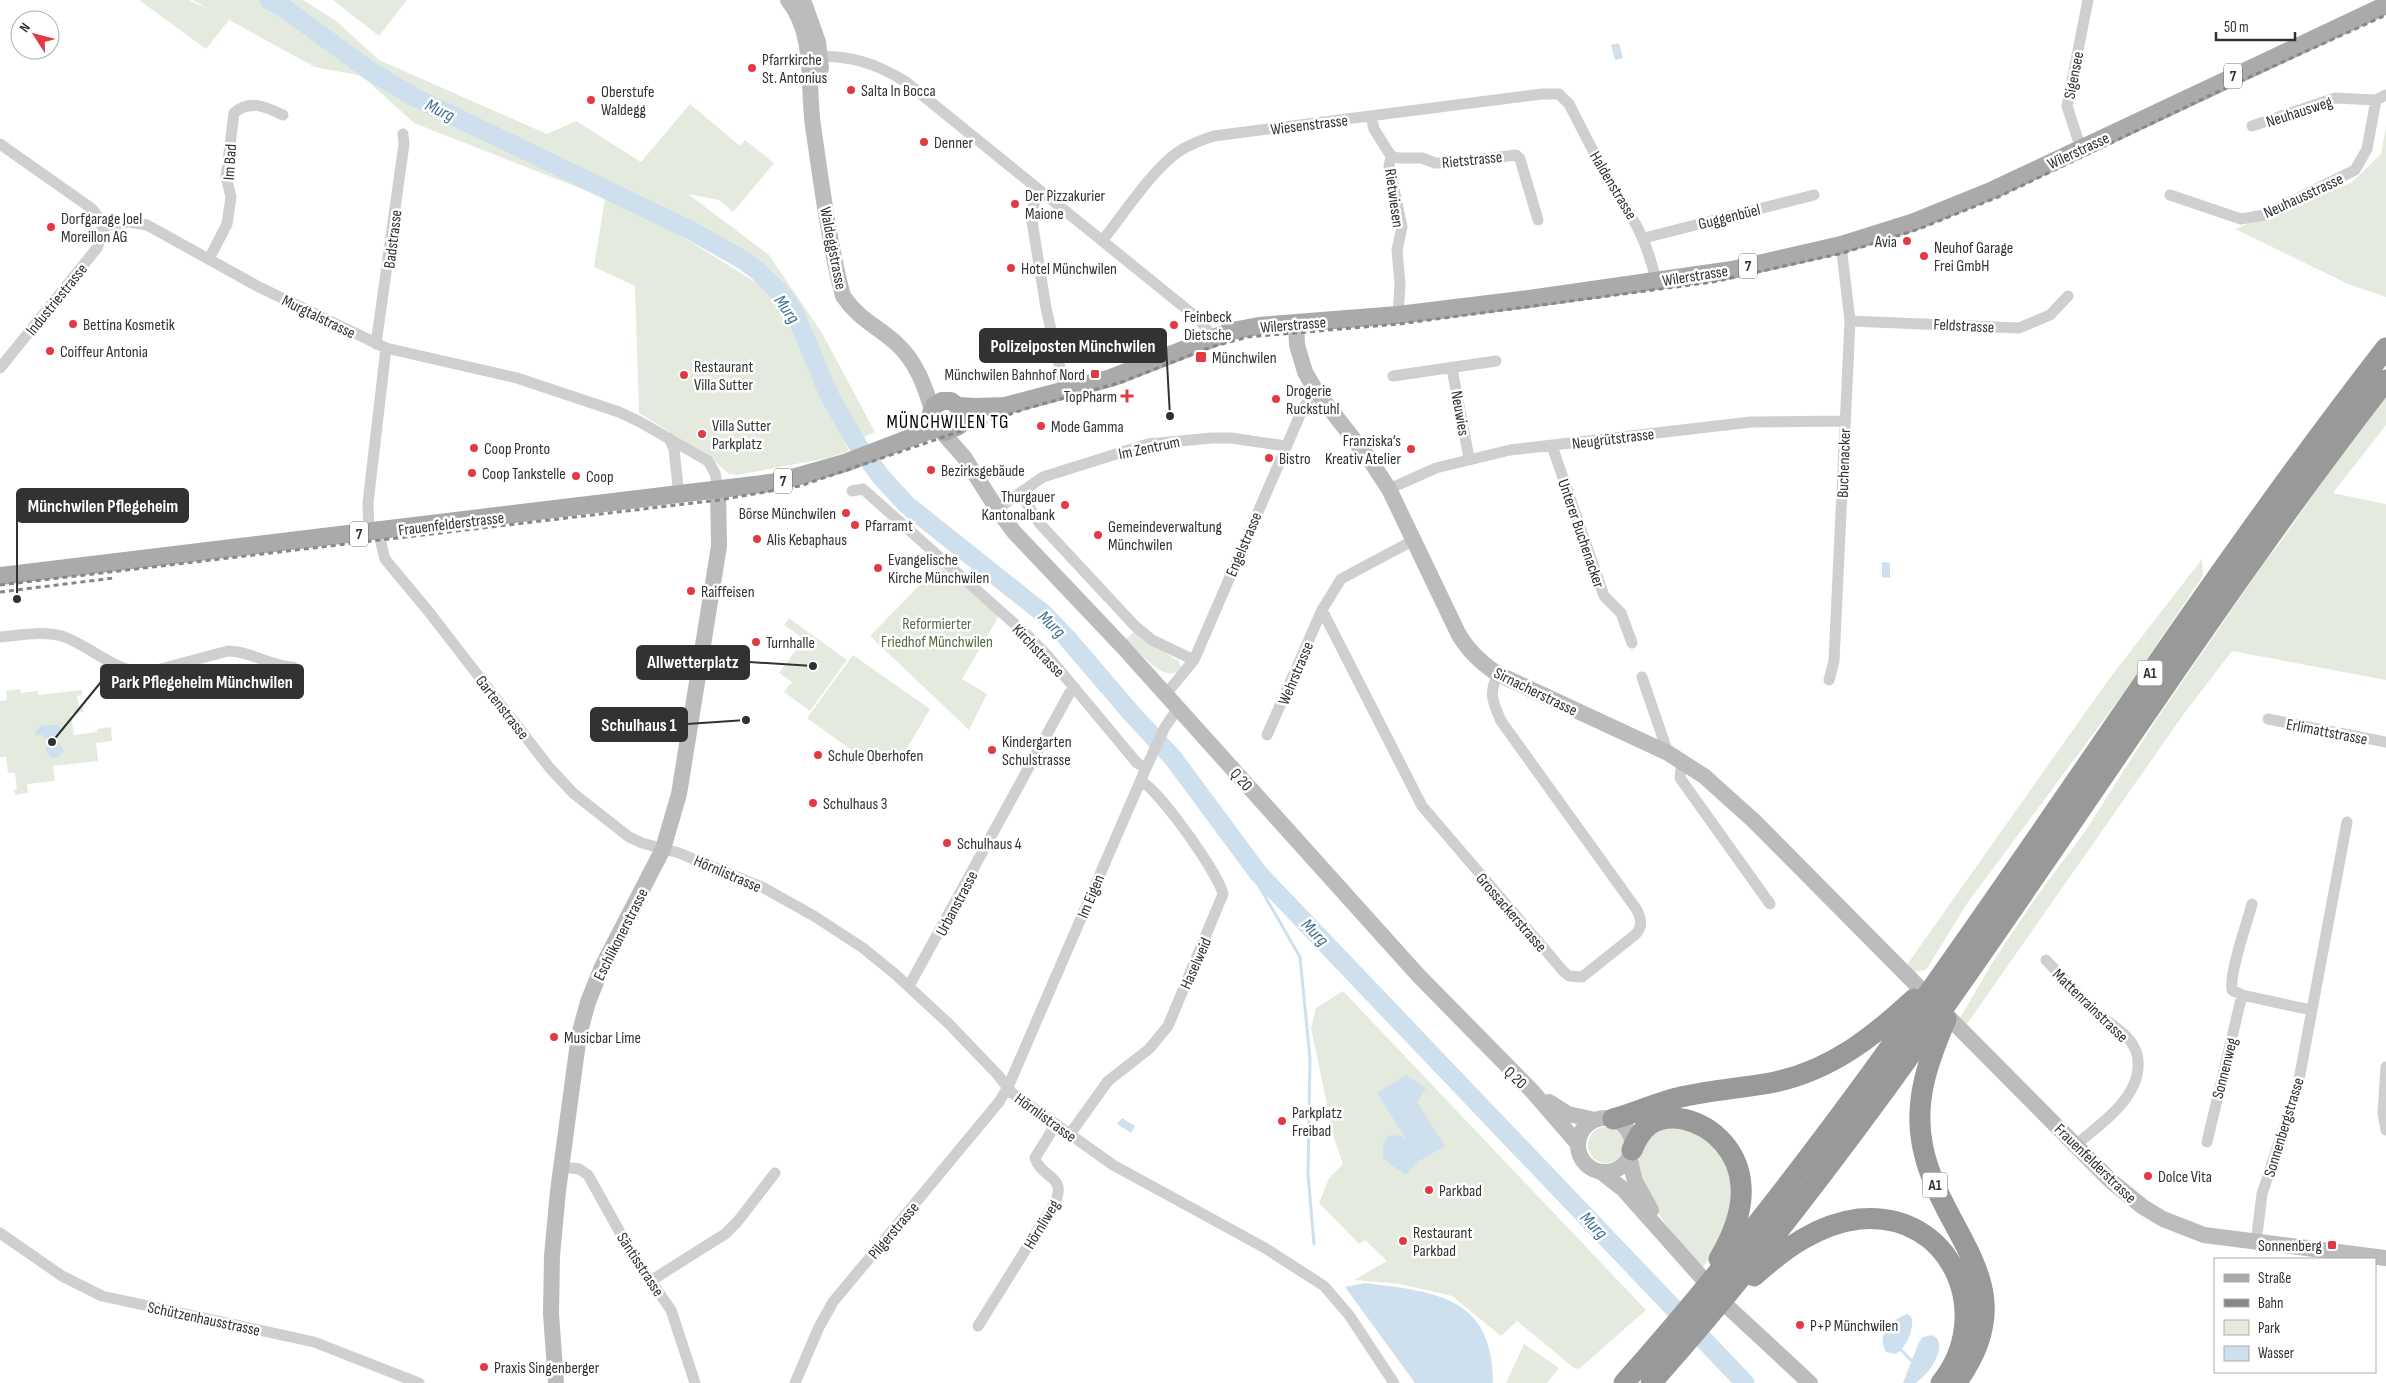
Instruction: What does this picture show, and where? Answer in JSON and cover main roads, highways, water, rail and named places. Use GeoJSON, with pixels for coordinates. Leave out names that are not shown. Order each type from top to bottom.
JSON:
{"type":"FeatureCollection","features":[{"type":"Feature","properties":{"kind":"highway","name":"A1"},"geometry":{"type":"LineString","coordinates":[[1651,1383],[1675,1341],[1727,1278],[1836,1155],[2230,558],[2299,461],[2386,348]]}},
{"type":"Feature","properties":{"kind":"highway","name":"A1"},"geometry":{"type":"LineString","coordinates":[[1604,1120],[1672,1099],[1775,1082],[1821,1067],[1853,1050],[1954,976],[2247,568],[2386,380]]}},
{"type":"Feature","properties":{"kind":"highway","name":"A1"},"geometry":{"type":"LineString","coordinates":[[1954,976],[1922,1086],[1919,1120],[1922,1147],[1929,1170],[1974,1260],[1983,1295],[1984,1314],[1979,1339],[1970,1361],[1956,1383]]}},
{"type":"Feature","properties":{"kind":"highway","name":"A1"},"geometry":{"type":"LineString","coordinates":[[1624,1383],[1675,1341],[1701,1326],[1727,1278],[1732,1234],[1741,1200],[1738,1171],[1726,1146],[1713,1132],[1703,1126],[1690,1121],[1669,1118],[1648,1126],[1639,1136],[1631,1154]]}},
{"type":"Feature","properties":{"kind":"highway","name":"A1"},"geometry":{"type":"LineString","coordinates":[[1727,1278],[1832,1225],[1871,1219],[1894,1222],[1909,1227],[1928,1239],[1948,1259],[1959,1279],[1965,1298],[1966,1320],[1963,1342],[1954,1363],[1941,1383]]}},
{"type":"Feature","properties":{"kind":"main road"},"geometry":{"type":"LineString","coordinates":[[788,0],[798,18],[814,57]]}},
{"type":"Feature","properties":{"kind":"main road"},"geometry":{"type":"LineString","coordinates":[[803,0],[815,31],[814,57]]}},
{"type":"Feature","properties":{"kind":"main road","name":"Wilerstrasse"},"geometry":{"type":"LineString","coordinates":[[956,413],[995,407],[1111,378],[1212,337],[1260,326],[1398,315],[1656,281],[1732,270],[1841,245],[1914,222],[1993,190],[2386,5]]}},
{"type":"Feature","properties":{"kind":"main road","name":"Waldeggstrasse"},"geometry":{"type":"LineString","coordinates":[[814,57],[820,127],[817,143],[823,189],[843,296],[857,314],[898,345],[923,381],[956,413]]}},
{"type":"Feature","properties":{"kind":"main road","name":"Sirnacherstrasse"},"geometry":{"type":"LineString","coordinates":[[1296,324],[1297,344],[1302,364],[1316,391],[1370,460],[1389,489],[1412,541],[1464,642],[1484,664],[1498,674],[1675,757],[1704,776],[1723,792],[1894,962]]}},
{"type":"Feature","properties":{"kind":"main road","name":"Waldeggstrasse"},"geometry":{"type":"LineString","coordinates":[[923,381],[934,421]]}},
{"type":"Feature","properties":{"kind":"main road","name":"Frauenfelderstrasse"},"geometry":{"type":"LineString","coordinates":[[0,576],[679,496],[778,482],[845,463],[897,443],[934,421],[938,403],[956,413]]}},
{"type":"Feature","properties":{"kind":"main road"},"geometry":{"type":"LineString","coordinates":[[934,421],[950,432],[956,413]]}},
{"type":"Feature","properties":{"kind":"main road","name":"Q 20"},"geometry":{"type":"LineString","coordinates":[[956,413],[964,457]]}},
{"type":"Feature","properties":{"kind":"main road","name":"Q 20"},"geometry":{"type":"LineString","coordinates":[[934,421],[964,457],[997,509],[1052,574],[1166,694],[1418,975],[1532,1092],[1578,1144],[1583,1161],[1589,1167],[1601,1172],[1618,1184],[1728,1307],[1810,1383]]}},
{"type":"Feature","properties":{"kind":"main road","name":"Eschlikonerstrasse"},"geometry":{"type":"LineString","coordinates":[[556,1383],[551,1314],[552,1256],[573,1071],[588,1002],[602,967],[662,849],[679,794],[719,546],[718,491]]}},
{"type":"Feature","properties":{"kind":"main road","name":"Frauenfelderstrasse"},"geometry":{"type":"LineString","coordinates":[[1894,962],[2128,1195],[2163,1219],[2204,1235],[2386,1258]]}},
{"type":"Feature","properties":{"kind":"main road","name":"Q 20"},"geometry":{"type":"LineString","coordinates":[[1532,1092],[1568,1114],[1604,1120],[1624,1126],[1628,1131],[1635,1181],[1664,1234]]}},
{"type":"Feature","properties":{"kind":"main road"},"geometry":{"type":"LineString","coordinates":[[1578,1144],[1582,1130],[1604,1120]]}},
{"type":"Feature","properties":{"kind":"main road"},"geometry":{"type":"LineString","coordinates":[[1601,1172],[1617,1169],[1631,1154]]}},
{"type":"Feature","properties":{"kind":"water"},"geometry":{"type":"Polygon","coordinates":[[[1619,43],[1623,58],[1615,60],[1611,45],[1619,43]]]}},
{"type":"Feature","properties":{"kind":"water"},"geometry":{"type":"Polygon","coordinates":[[[1882,562],[1890,563],[1890,578],[1882,577],[1882,562]]]}},
{"type":"Feature","properties":{"kind":"water"},"geometry":{"type":"Polygon","coordinates":[[[42,725],[57,725],[62,729],[57,739],[64,751],[58,757],[51,757],[46,752],[47,741],[43,735],[35,735],[42,725]]]}},
{"type":"Feature","properties":{"kind":"water"},"geometry":{"type":"Polygon","coordinates":[[[1406,1075],[1426,1088],[1417,1102],[1445,1146],[1419,1161],[1406,1175],[1383,1159],[1383,1143],[1389,1136],[1400,1135],[1406,1139],[1377,1093],[1406,1075]]]}},
{"type":"Feature","properties":{"kind":"water"},"geometry":{"type":"Polygon","coordinates":[[[1122,1118],[1135,1126],[1131,1133],[1117,1124],[1122,1118]]]}},
{"type":"Feature","properties":{"kind":"water"},"geometry":{"type":"Polygon","coordinates":[[[1365,1283],[1415,1290],[1456,1304],[1471,1316],[1483,1332],[1490,1354],[1493,1383],[1415,1383],[1345,1287],[1365,1283]]]}},
{"type":"Feature","properties":{"kind":"water"},"geometry":{"type":"Polygon","coordinates":[[[1907,1314],[1911,1316],[1912,1326],[1907,1342],[1896,1354],[1886,1352],[1883,1346],[1884,1334],[1891,1324],[1907,1314]]]}},
{"type":"Feature","properties":{"kind":"water"},"geometry":{"type":"Polygon","coordinates":[[[1932,1335],[1937,1339],[1939,1345],[1935,1360],[1920,1380],[1915,1383],[1903,1383],[1919,1342],[1923,1337],[1932,1335]]]}},
{"type":"Feature","properties":{"kind":"waterway","name":"Murg"},"geometry":{"type":"LineString","coordinates":[[269,0],[284,8],[370,71],[414,97],[692,231],[743,260],[758,271],[784,297],[795,314],[830,397],[859,447],[882,478],[907,505],[1044,614],[1067,638],[1132,714],[1173,758],[1259,874],[1745,1383]]}},
{"type":"Feature","properties":{"kind":"waterway"},"geometry":{"type":"LineString","coordinates":[[1262,877],[1259,886],[1300,957],[1310,1059],[1308,1174],[1314,1244]]}},
{"type":"Feature","properties":{"kind":"waterway"},"geometry":{"type":"LineString","coordinates":[[1901,1350],[1911,1360]]}},
{"type":"Feature","properties":{"kind":"railway"},"geometry":{"type":"LineString","coordinates":[[0,585],[719,500],[800,486],[1028,408],[1122,382],[1211,347],[1248,337],[1399,324],[1713,282],[1843,253],[1919,229],[1998,197],[2232,85],[2386,15]]}},
{"type":"Feature","properties":{"kind":"railway"},"geometry":{"type":"LineString","coordinates":[[0,592],[114,578]]}},
{"type":"Feature","properties":{"kind":"place","name":"Pfarrkirche St. Antonius"},"geometry":{"type":"Point","coordinates":[752,68]}},
{"type":"Feature","properties":{"kind":"place","name":"Salta In Bocca"},"geometry":{"type":"Point","coordinates":[851,90]}},
{"type":"Feature","properties":{"kind":"place","name":"Oberstufe Waldegg"},"geometry":{"type":"Point","coordinates":[591,100]}},
{"type":"Feature","properties":{"kind":"place","name":"Denner"},"geometry":{"type":"Point","coordinates":[924,142]}},
{"type":"Feature","properties":{"kind":"place","name":"Der Pizzakurier Maione"},"geometry":{"type":"Point","coordinates":[1015,204]}},
{"type":"Feature","properties":{"kind":"place","name":"Dorfgarage Joel Moreillon AG"},"geometry":{"type":"Point","coordinates":[51,227]}},
{"type":"Feature","properties":{"kind":"place","name":"Avia"},"geometry":{"type":"Point","coordinates":[1907,241]}},
{"type":"Feature","properties":{"kind":"place","name":"Neuhof Garage Frei GmbH"},"geometry":{"type":"Point","coordinates":[1924,256]}},
{"type":"Feature","properties":{"kind":"place","name":"Hotel Münchwilen"},"geometry":{"type":"Point","coordinates":[1011,268]}},
{"type":"Feature","properties":{"kind":"place","name":"Bettina Kosmetik"},"geometry":{"type":"Point","coordinates":[73,324]}},
{"type":"Feature","properties":{"kind":"place","name":"Feinbeck Dietsche"},"geometry":{"type":"Point","coordinates":[1174,325]}},
{"type":"Feature","properties":{"kind":"place","name":"Coiffeur Antonia"},"geometry":{"type":"Point","coordinates":[50,351]}},
{"type":"Feature","properties":{"kind":"place","name":"Münchwilen"},"geometry":{"type":"Point","coordinates":[1201,357]}},
{"type":"Feature","properties":{"kind":"place","name":"Münchwilen Bahnhof Nord"},"geometry":{"type":"Point","coordinates":[1095,374]}},
{"type":"Feature","properties":{"kind":"place","name":"Restaurant Villa Sutter"},"geometry":{"type":"Point","coordinates":[684,375]}},
{"type":"Feature","properties":{"kind":"place","name":"TopPharm"},"geometry":{"type":"Point","coordinates":[1127,396]}},
{"type":"Feature","properties":{"kind":"place","name":"Drogerie Ruckstuhl"},"geometry":{"type":"Point","coordinates":[1276,399]}},
{"type":"Feature","properties":{"kind":"place","name":"Polizeiposten Münchwilen"},"geometry":{"type":"Point","coordinates":[1170,416]}},
{"type":"Feature","properties":{"kind":"place","name":"Mode Gamma"},"geometry":{"type":"Point","coordinates":[1041,426]}},
{"type":"Feature","properties":{"kind":"place","name":"Villa Sutter Parkplatz"},"geometry":{"type":"Point","coordinates":[702,434]}},
{"type":"Feature","properties":{"kind":"place","name":"Coop Pronto"},"geometry":{"type":"Point","coordinates":[474,448]}},
{"type":"Feature","properties":{"kind":"place","name":"Franziska‘s Kreativ Atelier"},"geometry":{"type":"Point","coordinates":[1411,449]}},
{"type":"Feature","properties":{"kind":"place","name":"Bistro"},"geometry":{"type":"Point","coordinates":[1269,458]}},
{"type":"Feature","properties":{"kind":"place","name":"Bezirksgebäude"},"geometry":{"type":"Point","coordinates":[931,470]}},
{"type":"Feature","properties":{"kind":"place","name":"Coop Tankstelle"},"geometry":{"type":"Point","coordinates":[472,473]}},
{"type":"Feature","properties":{"kind":"place","name":"Coop"},"geometry":{"type":"Point","coordinates":[576,476]}},
{"type":"Feature","properties":{"kind":"place","name":"Thurgauer Kantonalbank"},"geometry":{"type":"Point","coordinates":[1065,505]}},
{"type":"Feature","properties":{"kind":"place","name":"Börse Münchwilen"},"geometry":{"type":"Point","coordinates":[846,513]}},
{"type":"Feature","properties":{"kind":"place","name":"Pfarramt"},"geometry":{"type":"Point","coordinates":[855,525]}},
{"type":"Feature","properties":{"kind":"place","name":"Gemeindeverwaltung Münchwilen"},"geometry":{"type":"Point","coordinates":[1098,535]}},
{"type":"Feature","properties":{"kind":"place","name":"Alis Kebaphaus"},"geometry":{"type":"Point","coordinates":[757,539]}},
{"type":"Feature","properties":{"kind":"place","name":"Evangelische Kirche Münchwilen"},"geometry":{"type":"Point","coordinates":[878,568]}},
{"type":"Feature","properties":{"kind":"place","name":"Raiffeisen"},"geometry":{"type":"Point","coordinates":[691,591]}},
{"type":"Feature","properties":{"kind":"place","name":"Münchwilen Pflegeheim"},"geometry":{"type":"Point","coordinates":[17,599]}},
{"type":"Feature","properties":{"kind":"place","name":"Turnhalle"},"geometry":{"type":"Point","coordinates":[756,642]}},
{"type":"Feature","properties":{"kind":"place","name":"Allwetterplatz"},"geometry":{"type":"Point","coordinates":[813,666]}},
{"type":"Feature","properties":{"kind":"place","name":"Schulhaus 1"},"geometry":{"type":"Point","coordinates":[746,720]}},
{"type":"Feature","properties":{"kind":"place","name":"Park Pflegeheim Münchwilen"},"geometry":{"type":"Point","coordinates":[52,742]}},
{"type":"Feature","properties":{"kind":"place","name":"Kindergarten Schulstrasse"},"geometry":{"type":"Point","coordinates":[992,750]}},
{"type":"Feature","properties":{"kind":"place","name":"Schule Oberhofen"},"geometry":{"type":"Point","coordinates":[818,755]}},
{"type":"Feature","properties":{"kind":"place","name":"Schulhaus 3"},"geometry":{"type":"Point","coordinates":[813,803]}},
{"type":"Feature","properties":{"kind":"place","name":"Schulhaus 4"},"geometry":{"type":"Point","coordinates":[947,843]}},
{"type":"Feature","properties":{"kind":"place","name":"Musicbar Lime"},"geometry":{"type":"Point","coordinates":[554,1037]}},
{"type":"Feature","properties":{"kind":"place","name":"Parkplatz Freibad"},"geometry":{"type":"Point","coordinates":[1282,1121]}},
{"type":"Feature","properties":{"kind":"place","name":"Dolce Vita"},"geometry":{"type":"Point","coordinates":[2148,1176]}},
{"type":"Feature","properties":{"kind":"place","name":"Parkbad"},"geometry":{"type":"Point","coordinates":[1429,1190]}},
{"type":"Feature","properties":{"kind":"place","name":"Restaurant Parkbad"},"geometry":{"type":"Point","coordinates":[1403,1241]}},
{"type":"Feature","properties":{"kind":"place","name":"Sonnenberg"},"geometry":{"type":"Point","coordinates":[2332,1245]}},
{"type":"Feature","properties":{"kind":"place","name":"P+P Münchwilen"},"geometry":{"type":"Point","coordinates":[1800,1325]}},
{"type":"Feature","properties":{"kind":"place","name":"Praxis Singenberger"},"geometry":{"type":"Point","coordinates":[484,1367]}},
{"type":"Feature","properties":{"kind":"district","name":"MÜNCHWILEN TG"},"geometry":{"type":"Point","coordinates":[948,421]}},
{"type":"Feature","properties":{"kind":"park label","name":"Reformierter Friedhof Münchwilen"},"geometry":{"type":"Point","coordinates":[937,632]}}]}
